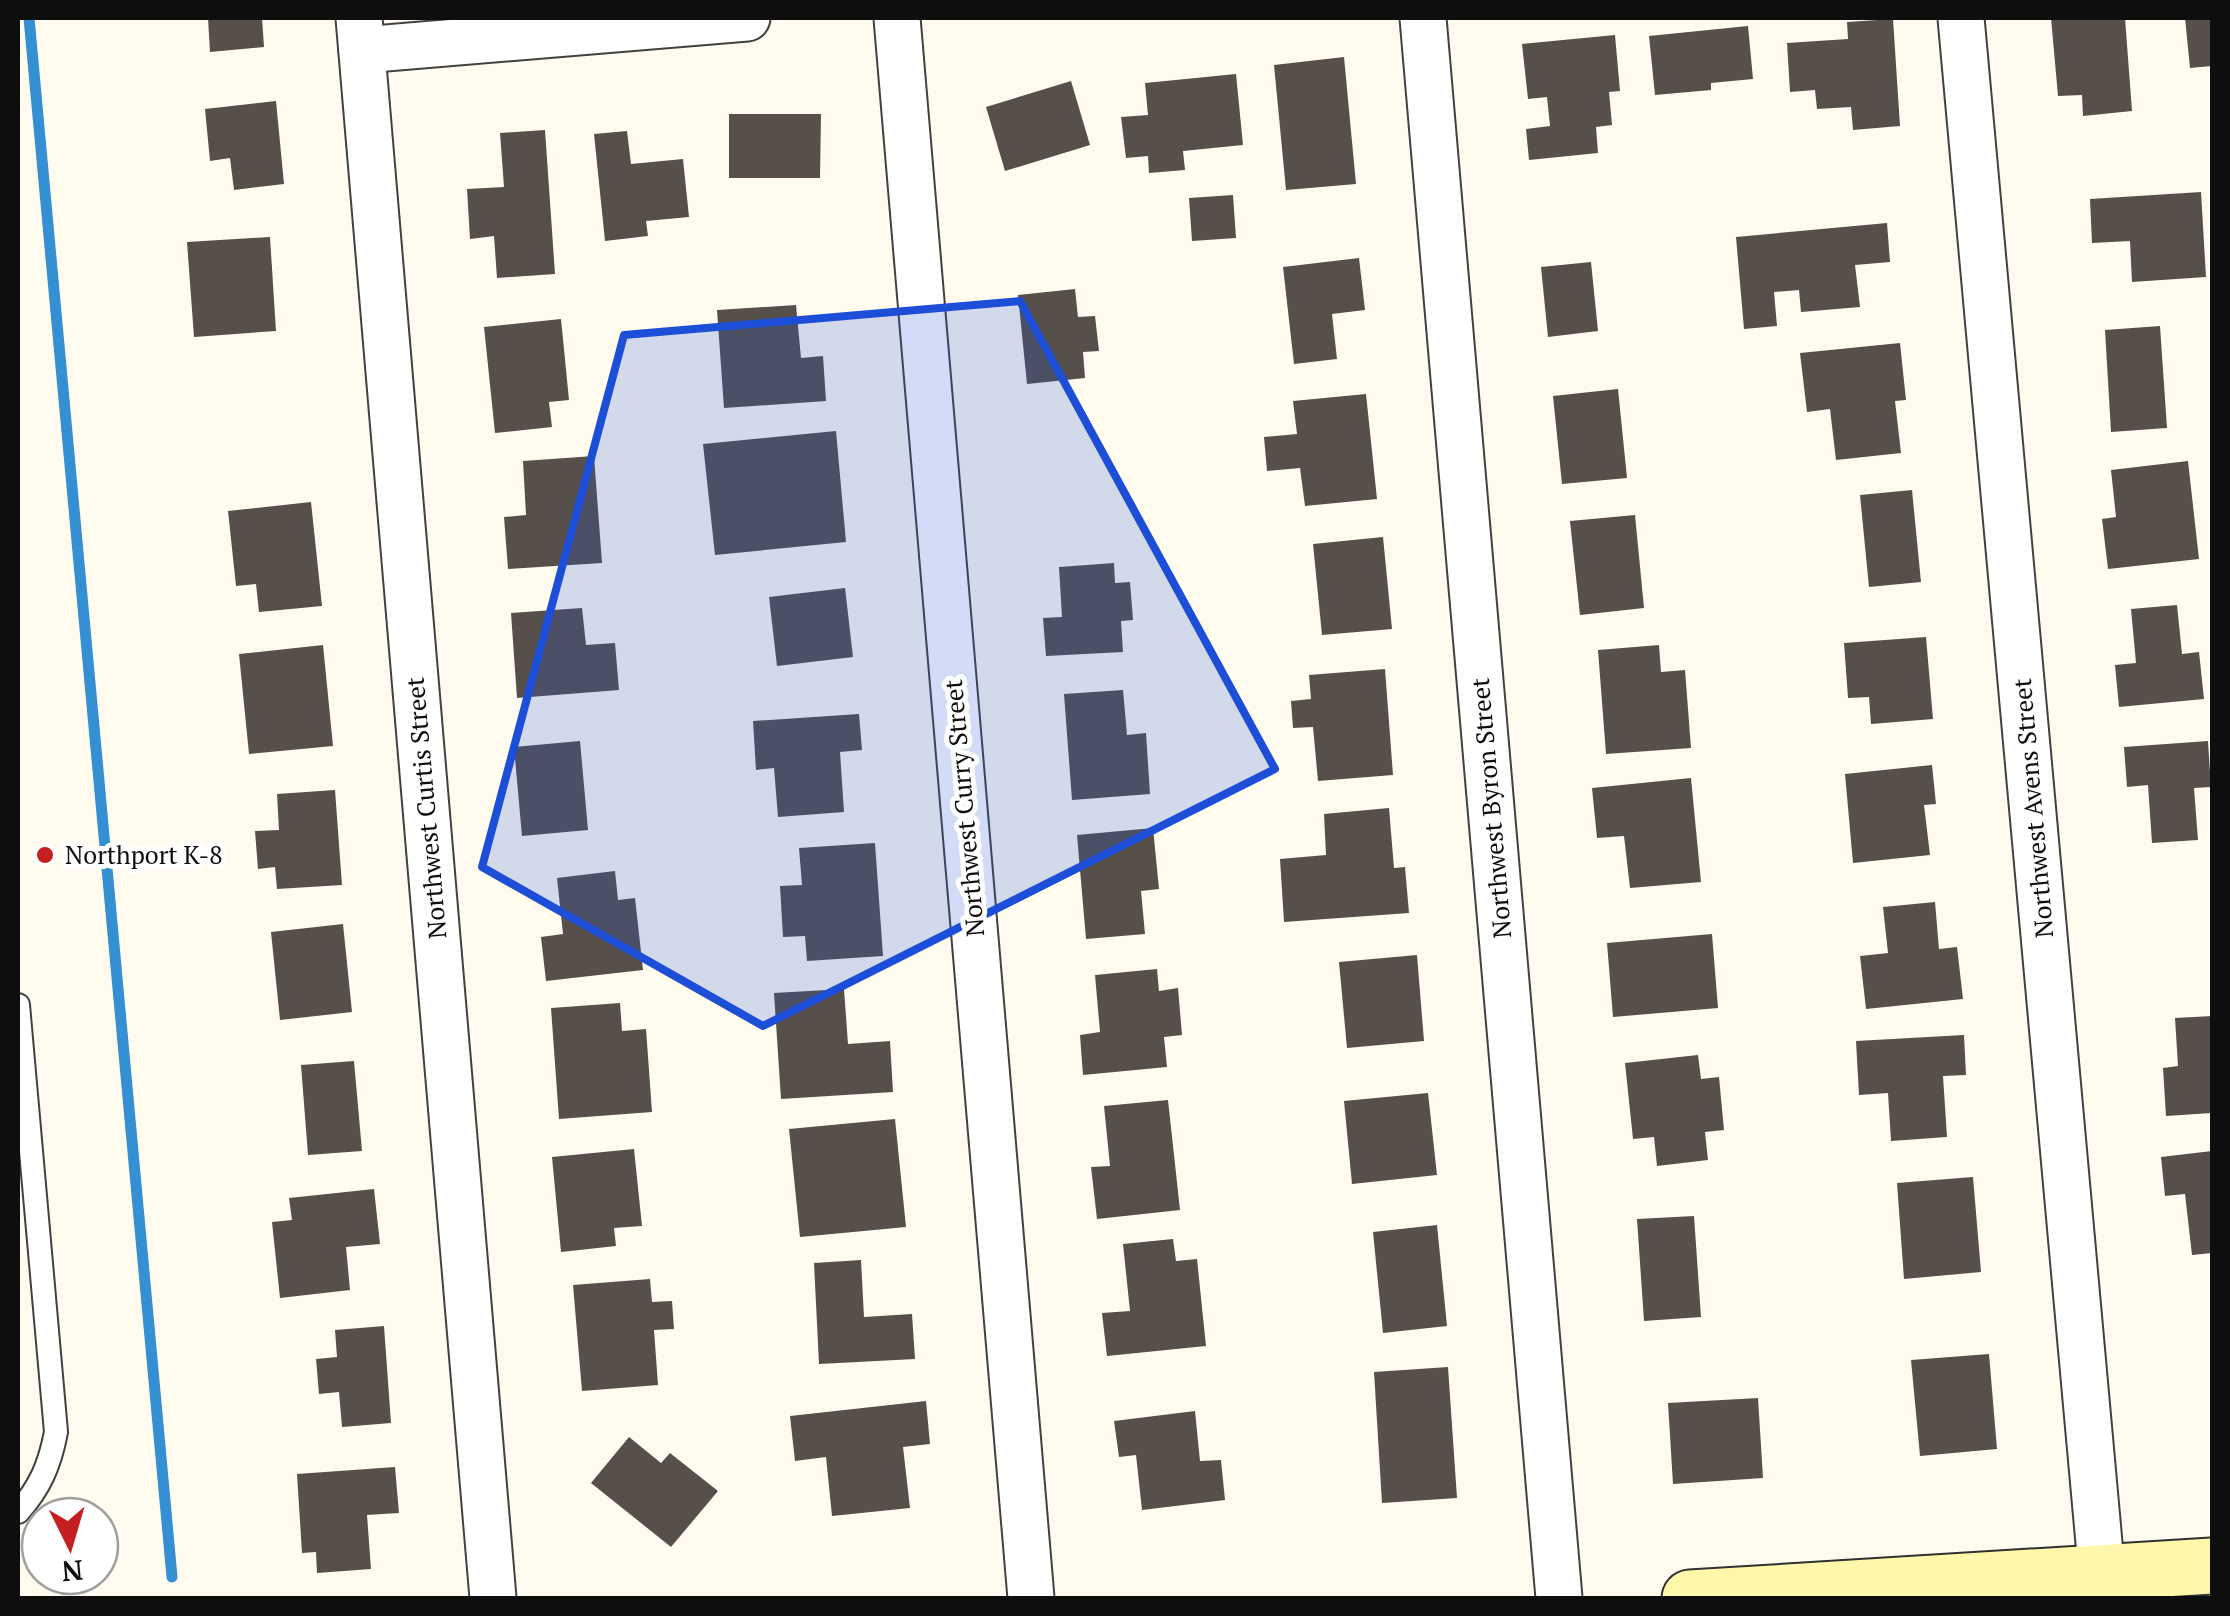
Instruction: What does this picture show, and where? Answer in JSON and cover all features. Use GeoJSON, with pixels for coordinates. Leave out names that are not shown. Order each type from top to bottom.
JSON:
{"type":"FeatureCollection","features":[{"type":"Feature","properties":{"kind":"street"},"geometry":{"type":"LineString","coordinates":[[360,34],[747,18]]}},
{"type":"Feature","properties":{"kind":"street","name":"Northwest Curry Street"},"geometry":{"type":"LineString","coordinates":[[898,18],[1032,1598]]}},
{"type":"Feature","properties":{"kind":"street","name":"Northwest Byron Street"},"geometry":{"type":"LineString","coordinates":[[1423,18],[1559,1598]]}},
{"type":"Feature","properties":{"kind":"street","name":"Northwest Avens Street"},"geometry":{"type":"LineString","coordinates":[[1962,18],[2104,1587]]}},
{"type":"Feature","properties":{"kind":"street","name":"Northwest Curtis Street"},"geometry":{"type":"LineString","coordinates":[[360,34],[493,1598]]}},
{"type":"Feature","properties":{"kind":"street"},"geometry":{"type":"LineString","coordinates":[[1690,1598],[2104,1587],[2212,1566]]}},
{"type":"Feature","properties":{"kind":"lane"},"geometry":{"type":"LineString","coordinates":[[18,1006],[56,1432],[42,1478],[18,1512]]}},
{"type":"Feature","properties":{"kind":"highlighted area"},"geometry":{"type":"Polygon","coordinates":[[[1020,301],[1275,769],[763,1026],[482,867],[624,335],[1020,301]]]}},
{"type":"Feature","properties":{"kind":"building"},"geometry":{"type":"Polygon","coordinates":[[[208,18],[262,18],[264,47],[210,52],[208,18]]]}},
{"type":"Feature","properties":{"kind":"building"},"geometry":{"type":"Polygon","coordinates":[[[2051,18],[2125,18],[2132,111],[2083,116],[2082,95],[2058,96],[2051,18]]]}},
{"type":"Feature","properties":{"kind":"building"},"geometry":{"type":"Polygon","coordinates":[[[2185,18],[2212,18],[2212,66],[2190,68],[2185,18]]]}},
{"type":"Feature","properties":{"kind":"building"},"geometry":{"type":"Polygon","coordinates":[[[1893,19],[1900,126],[1853,130],[1851,107],[1817,109],[1815,90],[1790,92],[1787,43],[1848,39],[1847,22],[1893,19]]]}},
{"type":"Feature","properties":{"kind":"building"},"geometry":{"type":"Polygon","coordinates":[[[1748,26],[1753,79],[1711,83],[1711,90],[1655,95],[1649,36],[1748,26]]]}},
{"type":"Feature","properties":{"kind":"building"},"geometry":{"type":"Polygon","coordinates":[[[1615,35],[1620,91],[1609,92],[1612,125],[1596,127],[1598,153],[1529,160],[1526,129],[1550,126],[1547,97],[1528,99],[1522,44],[1615,35]]]}},
{"type":"Feature","properties":{"kind":"building"},"geometry":{"type":"Polygon","coordinates":[[[1344,57],[1356,184],[1286,190],[1274,65],[1344,57]]]}},
{"type":"Feature","properties":{"kind":"building"},"geometry":{"type":"Polygon","coordinates":[[[1236,74],[1243,145],[1183,151],[1185,170],[1149,173],[1148,156],[1126,158],[1121,117],[1148,115],[1145,83],[1236,74]]]}},
{"type":"Feature","properties":{"kind":"building"},"geometry":{"type":"Polygon","coordinates":[[[1071,81],[1090,145],[1005,171],[986,107],[1071,81]]]}},
{"type":"Feature","properties":{"kind":"building"},"geometry":{"type":"Polygon","coordinates":[[[276,101],[284,184],[234,190],[230,158],[210,161],[205,109],[276,101]]]}},
{"type":"Feature","properties":{"kind":"building"},"geometry":{"type":"Polygon","coordinates":[[[729,114],[821,114],[820,178],[729,178],[729,114]]]}},
{"type":"Feature","properties":{"kind":"building"},"geometry":{"type":"Polygon","coordinates":[[[545,130],[555,274],[497,278],[494,236],[470,239],[467,189],[504,187],[500,133],[545,130]]]}},
{"type":"Feature","properties":{"kind":"building"},"geometry":{"type":"Polygon","coordinates":[[[627,131],[631,164],[683,159],[689,217],[646,221],[648,236],[605,241],[594,134],[627,131]]]}},
{"type":"Feature","properties":{"kind":"building"},"geometry":{"type":"Polygon","coordinates":[[[2201,192],[2206,277],[2132,282],[2130,241],[2092,243],[2090,199],[2201,192]]]}},
{"type":"Feature","properties":{"kind":"building"},"geometry":{"type":"Polygon","coordinates":[[[1233,195],[1236,238],[1192,241],[1189,198],[1233,195]]]}},
{"type":"Feature","properties":{"kind":"building"},"geometry":{"type":"Polygon","coordinates":[[[1887,223],[1890,262],[1855,265],[1860,307],[1801,312],[1799,290],[1774,292],[1777,326],[1744,329],[1736,237],[1887,223]]]}},
{"type":"Feature","properties":{"kind":"building"},"geometry":{"type":"Polygon","coordinates":[[[270,237],[276,331],[194,337],[187,242],[270,237]]]}},
{"type":"Feature","properties":{"kind":"building"},"geometry":{"type":"Polygon","coordinates":[[[1359,258],[1365,310],[1332,314],[1337,359],[1294,364],[1283,267],[1359,258]]]}},
{"type":"Feature","properties":{"kind":"building"},"geometry":{"type":"Polygon","coordinates":[[[1591,262],[1598,331],[1548,337],[1541,267],[1591,262]]]}},
{"type":"Feature","properties":{"kind":"building"},"geometry":{"type":"Polygon","coordinates":[[[1075,289],[1078,317],[1095,316],[1099,351],[1083,352],[1085,378],[1027,384],[1018,295],[1075,289]]]}},
{"type":"Feature","properties":{"kind":"building"},"geometry":{"type":"Polygon","coordinates":[[[796,305],[801,358],[823,356],[826,401],[724,408],[717,310],[796,305]]]}},
{"type":"Feature","properties":{"kind":"building"},"geometry":{"type":"Polygon","coordinates":[[[561,319],[569,400],[549,402],[552,427],[495,433],[484,327],[561,319]]]}},
{"type":"Feature","properties":{"kind":"building"},"geometry":{"type":"Polygon","coordinates":[[[2160,326],[2167,428],[2111,432],[2105,330],[2160,326]]]}},
{"type":"Feature","properties":{"kind":"building"},"geometry":{"type":"Polygon","coordinates":[[[1900,343],[1906,400],[1895,401],[1901,453],[1836,460],[1830,409],[1807,412],[1800,353],[1900,343]]]}},
{"type":"Feature","properties":{"kind":"building"},"geometry":{"type":"Polygon","coordinates":[[[1618,389],[1627,478],[1562,484],[1553,396],[1618,389]]]}},
{"type":"Feature","properties":{"kind":"building"},"geometry":{"type":"Polygon","coordinates":[[[1366,394],[1377,499],[1305,506],[1300,468],[1267,471],[1264,437],[1297,434],[1293,401],[1366,394]]]}},
{"type":"Feature","properties":{"kind":"building"},"geometry":{"type":"Polygon","coordinates":[[[836,431],[846,542],[715,555],[703,444],[836,431]]]}},
{"type":"Feature","properties":{"kind":"building"},"geometry":{"type":"Polygon","coordinates":[[[594,456],[602,563],[508,569],[504,517],[526,515],[523,461],[594,456]]]}},
{"type":"Feature","properties":{"kind":"building"},"geometry":{"type":"Polygon","coordinates":[[[2188,461],[2199,559],[2108,569],[2102,519],[2116,517],[2111,470],[2188,461]]]}},
{"type":"Feature","properties":{"kind":"building"},"geometry":{"type":"Polygon","coordinates":[[[1912,490],[1921,582],[1869,587],[1860,495],[1912,490]]]}},
{"type":"Feature","properties":{"kind":"building"},"geometry":{"type":"Polygon","coordinates":[[[311,502],[322,606],[259,612],[256,584],[236,586],[228,511],[311,502]]]}},
{"type":"Feature","properties":{"kind":"building"},"geometry":{"type":"Polygon","coordinates":[[[1635,515],[1644,608],[1580,615],[1570,521],[1635,515]]]}},
{"type":"Feature","properties":{"kind":"building"},"geometry":{"type":"Polygon","coordinates":[[[1383,537],[1392,629],[1322,635],[1313,544],[1383,537]]]}},
{"type":"Feature","properties":{"kind":"building"},"geometry":{"type":"Polygon","coordinates":[[[1114,563],[1115,583],[1130,582],[1133,620],[1121,621],[1123,652],[1046,656],[1043,618],[1062,617],[1059,567],[1114,563]]]}},
{"type":"Feature","properties":{"kind":"building"},"geometry":{"type":"Polygon","coordinates":[[[845,588],[853,657],[777,666],[769,597],[845,588]]]}},
{"type":"Feature","properties":{"kind":"building"},"geometry":{"type":"Polygon","coordinates":[[[2177,605],[2182,654],[2199,652],[2204,699],[2119,707],[2115,665],[2136,663],[2131,609],[2177,605]]]}},
{"type":"Feature","properties":{"kind":"building"},"geometry":{"type":"Polygon","coordinates":[[[582,608],[586,645],[615,643],[619,690],[517,698],[511,613],[582,608]]]}},
{"type":"Feature","properties":{"kind":"building"},"geometry":{"type":"Polygon","coordinates":[[[1926,637],[1933,719],[1871,724],[1869,697],[1848,698],[1844,643],[1926,637]]]}},
{"type":"Feature","properties":{"kind":"building"},"geometry":{"type":"Polygon","coordinates":[[[323,645],[333,746],[249,754],[239,654],[323,645]]]}},
{"type":"Feature","properties":{"kind":"building"},"geometry":{"type":"Polygon","coordinates":[[[1659,645],[1661,672],[1685,670],[1691,748],[1606,754],[1598,650],[1659,645]]]}},
{"type":"Feature","properties":{"kind":"building"},"geometry":{"type":"Polygon","coordinates":[[[1385,669],[1393,775],[1318,781],[1313,727],[1293,728],[1291,701],[1311,699],[1309,675],[1385,669]]]}},
{"type":"Feature","properties":{"kind":"building"},"geometry":{"type":"Polygon","coordinates":[[[1123,690],[1127,735],[1146,733],[1150,794],[1072,800],[1064,694],[1123,690]]]}},
{"type":"Feature","properties":{"kind":"building"},"geometry":{"type":"Polygon","coordinates":[[[859,714],[862,750],[840,752],[844,812],[778,817],[774,768],[756,770],[753,721],[859,714]]]}},
{"type":"Feature","properties":{"kind":"building"},"geometry":{"type":"Polygon","coordinates":[[[580,741],[588,830],[522,836],[514,747],[580,741]]]}},
{"type":"Feature","properties":{"kind":"building"},"geometry":{"type":"Polygon","coordinates":[[[2208,741],[2211,787],[2194,788],[2198,840],[2152,843],[2148,785],[2127,787],[2124,747],[2208,741]]]}},
{"type":"Feature","properties":{"kind":"building"},"geometry":{"type":"Polygon","coordinates":[[[1932,765],[1936,804],[1924,805],[1930,855],[1853,863],[1845,774],[1932,765]]]}},
{"type":"Feature","properties":{"kind":"building"},"geometry":{"type":"Polygon","coordinates":[[[1691,778],[1701,882],[1630,888],[1624,836],[1597,838],[1592,788],[1691,778]]]}},
{"type":"Feature","properties":{"kind":"building"},"geometry":{"type":"Polygon","coordinates":[[[335,790],[342,885],[277,889],[275,867],[258,869],[255,831],[279,830],[277,794],[335,790]]]}},
{"type":"Feature","properties":{"kind":"building"},"geometry":{"type":"Polygon","coordinates":[[[1389,808],[1394,868],[1405,867],[1409,913],[1284,922],[1280,859],[1326,855],[1324,814],[1389,808]]]}},
{"type":"Feature","properties":{"kind":"building"},"geometry":{"type":"Polygon","coordinates":[[[1153,828],[1159,889],[1141,891],[1145,934],[1086,939],[1077,835],[1153,828]]]}},
{"type":"Feature","properties":{"kind":"building"},"geometry":{"type":"Polygon","coordinates":[[[875,843],[883,956],[807,961],[805,936],[783,937],[780,886],[802,885],[799,848],[875,843]]]}},
{"type":"Feature","properties":{"kind":"building"},"geometry":{"type":"Polygon","coordinates":[[[615,871],[618,900],[635,898],[643,970],[546,981],[541,937],[563,934],[557,878],[615,871]]]}},
{"type":"Feature","properties":{"kind":"building"},"geometry":{"type":"Polygon","coordinates":[[[1935,902],[1939,949],[1957,947],[1963,999],[1866,1009],[1860,956],[1888,953],[1883,907],[1935,902]]]}},
{"type":"Feature","properties":{"kind":"building"},"geometry":{"type":"Polygon","coordinates":[[[343,924],[352,1012],[280,1020],[271,932],[343,924]]]}},
{"type":"Feature","properties":{"kind":"building"},"geometry":{"type":"Polygon","coordinates":[[[1712,934],[1718,1008],[1613,1017],[1607,943],[1712,934]]]}},
{"type":"Feature","properties":{"kind":"building"},"geometry":{"type":"Polygon","coordinates":[[[1417,955],[1424,1041],[1347,1048],[1339,962],[1417,955]]]}},
{"type":"Feature","properties":{"kind":"building"},"geometry":{"type":"Polygon","coordinates":[[[1157,969],[1159,991],[1178,988],[1182,1035],[1164,1037],[1167,1067],[1083,1075],[1080,1035],[1100,1032],[1095,975],[1157,969]]]}},
{"type":"Feature","properties":{"kind":"building"},"geometry":{"type":"Polygon","coordinates":[[[844,989],[848,1044],[890,1041],[893,1092],[781,1099],[774,993],[844,989]]]}},
{"type":"Feature","properties":{"kind":"building"},"geometry":{"type":"Polygon","coordinates":[[[620,1003],[622,1031],[646,1029],[652,1112],[559,1119],[551,1008],[620,1003]]]}},
{"type":"Feature","properties":{"kind":"building"},"geometry":{"type":"Polygon","coordinates":[[[2212,1016],[2212,1113],[2166,1116],[2163,1068],[2178,1066],[2175,1018],[2212,1016]]]}},
{"type":"Feature","properties":{"kind":"building"},"geometry":{"type":"Polygon","coordinates":[[[1964,1035],[1966,1075],[1943,1076],[1947,1137],[1891,1141],[1888,1093],[1859,1095],[1856,1041],[1964,1035]]]}},
{"type":"Feature","properties":{"kind":"building"},"geometry":{"type":"Polygon","coordinates":[[[1698,1055],[1701,1079],[1719,1077],[1724,1130],[1705,1132],[1708,1160],[1657,1166],[1654,1137],[1633,1139],[1625,1063],[1698,1055]]]}},
{"type":"Feature","properties":{"kind":"building"},"geometry":{"type":"Polygon","coordinates":[[[354,1061],[362,1151],[308,1155],[301,1065],[354,1061]]]}},
{"type":"Feature","properties":{"kind":"building"},"geometry":{"type":"Polygon","coordinates":[[[1428,1093],[1437,1175],[1352,1184],[1344,1101],[1428,1093]]]}},
{"type":"Feature","properties":{"kind":"building"},"geometry":{"type":"Polygon","coordinates":[[[1168,1100],[1180,1210],[1097,1219],[1091,1167],[1110,1166],[1104,1106],[1168,1100]]]}},
{"type":"Feature","properties":{"kind":"building"},"geometry":{"type":"Polygon","coordinates":[[[895,1119],[906,1227],[800,1237],[789,1129],[895,1119]]]}},
{"type":"Feature","properties":{"kind":"building"},"geometry":{"type":"Polygon","coordinates":[[[634,1149],[642,1226],[614,1228],[616,1246],[561,1252],[552,1157],[634,1149]]]}},
{"type":"Feature","properties":{"kind":"building"},"geometry":{"type":"Polygon","coordinates":[[[2212,1151],[2212,1253],[2192,1255],[2185,1194],[2165,1196],[2161,1157],[2212,1151]]]}},
{"type":"Feature","properties":{"kind":"building"},"geometry":{"type":"Polygon","coordinates":[[[1973,1177],[1981,1272],[1904,1279],[1897,1183],[1973,1177]]]}},
{"type":"Feature","properties":{"kind":"building"},"geometry":{"type":"Polygon","coordinates":[[[374,1189],[380,1244],[346,1247],[350,1290],[280,1298],[272,1222],[292,1220],[289,1198],[374,1189]]]}},
{"type":"Feature","properties":{"kind":"building"},"geometry":{"type":"Polygon","coordinates":[[[1694,1216],[1701,1317],[1644,1321],[1637,1219],[1694,1216]]]}},
{"type":"Feature","properties":{"kind":"building"},"geometry":{"type":"Polygon","coordinates":[[[1437,1225],[1447,1326],[1383,1333],[1373,1232],[1437,1225]]]}},
{"type":"Feature","properties":{"kind":"building"},"geometry":{"type":"Polygon","coordinates":[[[1173,1239],[1176,1261],[1197,1259],[1206,1346],[1107,1356],[1102,1313],[1130,1311],[1123,1244],[1173,1239]]]}},
{"type":"Feature","properties":{"kind":"building"},"geometry":{"type":"Polygon","coordinates":[[[861,1260],[864,1317],[912,1314],[915,1359],[819,1364],[814,1263],[861,1260]]]}},
{"type":"Feature","properties":{"kind":"building"},"geometry":{"type":"Polygon","coordinates":[[[650,1279],[652,1302],[672,1301],[674,1329],[654,1330],[658,1385],[582,1391],[573,1285],[650,1279]]]}},
{"type":"Feature","properties":{"kind":"building"},"geometry":{"type":"Polygon","coordinates":[[[384,1326],[391,1423],[342,1427],[339,1392],[319,1394],[316,1359],[337,1357],[335,1330],[384,1326]]]}},
{"type":"Feature","properties":{"kind":"building"},"geometry":{"type":"Polygon","coordinates":[[[1989,1354],[1997,1449],[1920,1456],[1911,1360],[1989,1354]]]}},
{"type":"Feature","properties":{"kind":"building"},"geometry":{"type":"Polygon","coordinates":[[[1448,1367],[1457,1498],[1382,1503],[1374,1372],[1448,1367]]]}},
{"type":"Feature","properties":{"kind":"building"},"geometry":{"type":"Polygon","coordinates":[[[1758,1398],[1763,1478],[1673,1484],[1668,1403],[1758,1398]]]}},
{"type":"Feature","properties":{"kind":"building"},"geometry":{"type":"Polygon","coordinates":[[[926,1401],[930,1444],[903,1447],[910,1508],[832,1516],[826,1457],[795,1461],[790,1416],[926,1401]]]}},
{"type":"Feature","properties":{"kind":"building"},"geometry":{"type":"Polygon","coordinates":[[[1195,1411],[1200,1461],[1221,1460],[1225,1500],[1142,1510],[1136,1455],[1119,1457],[1114,1421],[1195,1411]]]}},
{"type":"Feature","properties":{"kind":"building"},"geometry":{"type":"Polygon","coordinates":[[[629,1437],[661,1463],[670,1453],[718,1491],[671,1547],[591,1483],[629,1437]]]}},
{"type":"Feature","properties":{"kind":"building"},"geometry":{"type":"Polygon","coordinates":[[[395,1467],[399,1513],[367,1515],[371,1569],[317,1573],[316,1552],[302,1553],[297,1474],[395,1467]]]}},
{"type":"Feature","properties":{"kind":"waterway"},"geometry":{"type":"LineString","coordinates":[[29,18],[172,1577]]}},
{"type":"Feature","properties":{"kind":"place","name":"Northport K-8"},"geometry":{"type":"Point","coordinates":[45,855]}}]}
